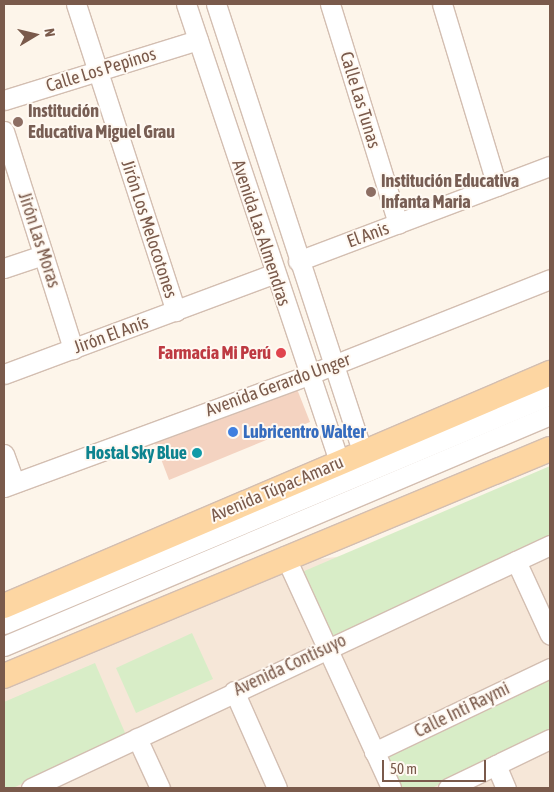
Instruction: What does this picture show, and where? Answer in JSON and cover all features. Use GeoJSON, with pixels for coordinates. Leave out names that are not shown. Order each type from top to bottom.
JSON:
{"type":"FeatureCollection","features":[{"type":"Feature","properties":{"kind":"main road","name":"Avenida Túpac Amaru"},"geometry":{"type":"LineString","coordinates":[[4,606],[550,373]]}},
{"type":"Feature","properties":{"kind":"main road"},"geometry":{"type":"LineString","coordinates":[[4,676],[285,556],[550,449]]}},
{"type":"Feature","properties":{"kind":"street","name":"Jirón Los Melocotones"},"geometry":{"type":"LineString","coordinates":[[76,4],[176,311]]}},
{"type":"Feature","properties":{"kind":"street","name":"Avenida Las Almendras"},"geometry":{"type":"LineString","coordinates":[[186,4],[273,274],[339,462]]}},
{"type":"Feature","properties":{"kind":"street","name":"Avenida Las Almendras"},"geometry":{"type":"LineString","coordinates":[[216,4],[332,366],[362,452]]}},
{"type":"Feature","properties":{"kind":"street","name":"Calle Las Tunas"},"geometry":{"type":"LineString","coordinates":[[330,4],[398,224]]}},
{"type":"Feature","properties":{"kind":"street"},"geometry":{"type":"LineString","coordinates":[[442,4],[496,186]]}},
{"type":"Feature","properties":{"kind":"street","name":"Calle Los Pepinos"},"geometry":{"type":"LineString","coordinates":[[4,100],[198,40]]}},
{"type":"Feature","properties":{"kind":"street","name":"Jirón Las Moras"},"geometry":{"type":"LineString","coordinates":[[4,132],[8,156],[73,348]]}},
{"type":"Feature","properties":{"kind":"street","name":"El Anis"},"geometry":{"type":"LineString","coordinates":[[298,261],[550,166]]}},
{"type":"Feature","properties":{"kind":"street"},"geometry":{"type":"LineString","coordinates":[[4,268],[43,255]]}},
{"type":"Feature","properties":{"kind":"street","name":"Jirón El Anís"},"geometry":{"type":"LineString","coordinates":[[4,374],[273,274]]}},
{"type":"Feature","properties":{"kind":"street","name":"Avenida Gerardo Unger"},"geometry":{"type":"LineString","coordinates":[[9,484],[332,366],[550,279]]}},
{"type":"Feature","properties":{"kind":"street"},"geometry":{"type":"LineString","coordinates":[[4,624],[550,395]]}},
{"type":"Feature","properties":{"kind":"street"},"geometry":{"type":"LineString","coordinates":[[4,646],[550,415]]}},
{"type":"Feature","properties":{"kind":"street"},"geometry":{"type":"LineString","coordinates":[[4,454],[9,484]]}},
{"type":"Feature","properties":{"kind":"street","name":"Avenida Contisuyo"},"geometry":{"type":"LineString","coordinates":[[31,788],[326,647],[550,546]]}},
{"type":"Feature","properties":{"kind":"street"},"geometry":{"type":"LineString","coordinates":[[285,556],[391,788]]}},
{"type":"Feature","properties":{"kind":"street"},"geometry":{"type":"LineString","coordinates":[[516,561],[550,635]]}},
{"type":"Feature","properties":{"kind":"street","name":"Calle Inti Raymi"},"geometry":{"type":"LineString","coordinates":[[374,752],[550,668]]}},
{"type":"Feature","properties":{"kind":"street"},"geometry":{"type":"LineString","coordinates":[[234,692],[277,788]]}},
{"type":"Feature","properties":{"kind":"street"},"geometry":{"type":"LineString","coordinates":[[136,738],[160,788]]}},
{"type":"Feature","properties":{"kind":"street"},"geometry":{"type":"LineString","coordinates":[[448,788],[550,740]]}},
{"type":"Feature","properties":{"kind":"street"},"geometry":{"type":"LineString","coordinates":[[496,765],[506,788]]}},
{"type":"Feature","properties":{"kind":"shaded area"},"geometry":{"type":"Polygon","coordinates":[[[550,472],[550,788],[4,788],[4,685],[303,561],[352,555],[550,472]]]}},
{"type":"Feature","properties":{"kind":"green space"},"geometry":{"type":"Polygon","coordinates":[[[550,466],[550,537],[331,640],[302,572],[550,466]]]}},
{"type":"Feature","properties":{"kind":"green space"},"geometry":{"type":"Polygon","coordinates":[[[192,633],[213,679],[136,713],[116,668],[192,633]]]}},
{"type":"Feature","properties":{"kind":"green space"},"geometry":{"type":"Polygon","coordinates":[[[95,663],[126,735],[13,788],[4,788],[4,702],[95,663]]]}},
{"type":"Feature","properties":{"kind":"green space"},"geometry":{"type":"Polygon","coordinates":[[[550,676],[550,731],[432,788],[400,788],[385,755],[550,676]]]}},
{"type":"Feature","properties":{"kind":"building"},"geometry":{"type":"Polygon","coordinates":[[[297,389],[310,422],[169,480],[155,443],[297,389]]]}},
{"type":"Feature","properties":{"kind":"place","name":"Institución Educativa Miguel Grau"},"geometry":{"type":"Point","coordinates":[18,122]}},
{"type":"Feature","properties":{"kind":"place","name":"Institución Educativa Infanta Maria"},"geometry":{"type":"Point","coordinates":[371,192]}},
{"type":"Feature","properties":{"kind":"place","name":"Farmacia Mi Perú"},"geometry":{"type":"Point","coordinates":[281,353]}},
{"type":"Feature","properties":{"kind":"place","name":"Lubricentro Walter"},"geometry":{"type":"Point","coordinates":[233,432]}},
{"type":"Feature","properties":{"kind":"place","name":"Hostal Sky Blue"},"geometry":{"type":"Point","coordinates":[197,453]}}]}
